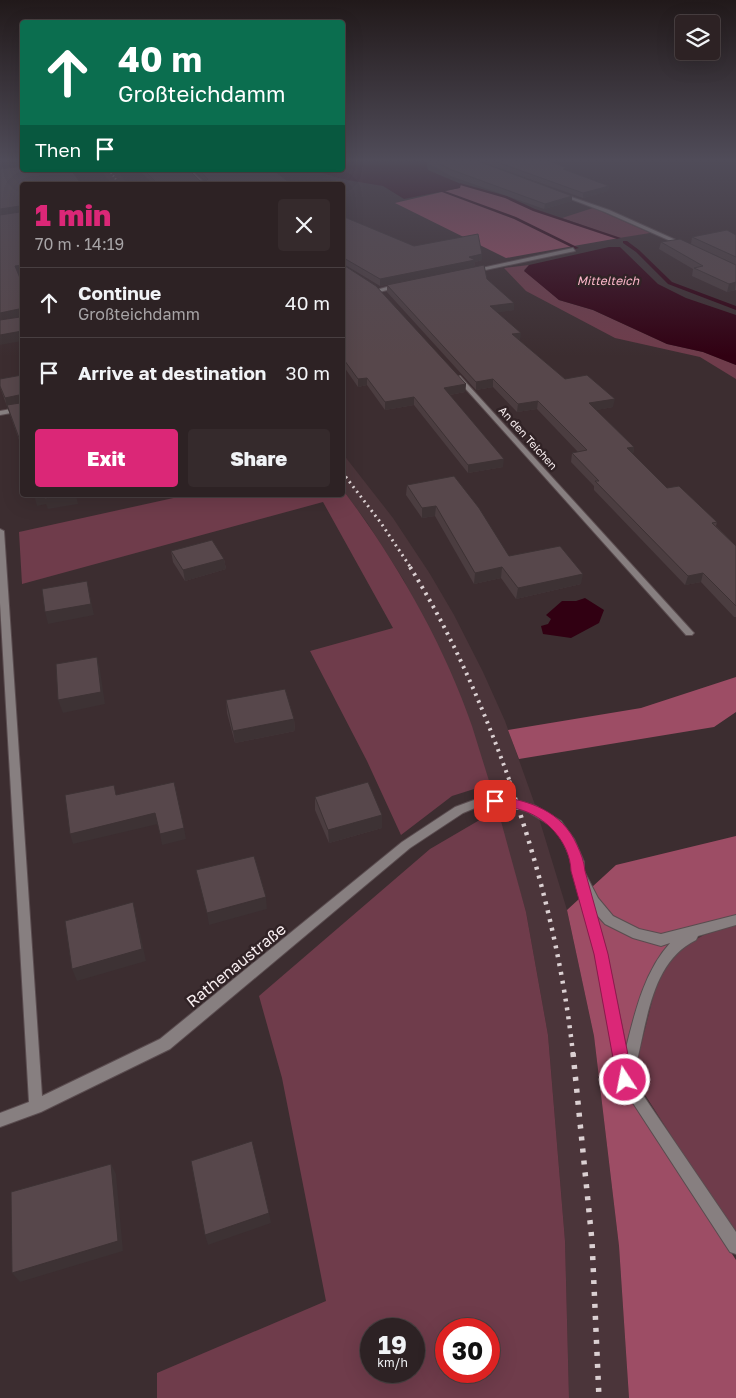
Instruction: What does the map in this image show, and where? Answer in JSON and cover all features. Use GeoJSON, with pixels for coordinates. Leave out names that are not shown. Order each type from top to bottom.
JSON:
{"type":"FeatureCollection","features":[{"type":"Feature","properties":{"kind":"street"},"geometry":{"type":"LineString","coordinates":[[641,226],[686,246]]}},
{"type":"Feature","properties":{"kind":"street"},"geometry":{"type":"LineString","coordinates":[[466,272],[573,250]]}},
{"type":"Feature","properties":{"kind":"street"},"geometry":{"type":"LineString","coordinates":[[379,290],[408,284]]}},
{"type":"Feature","properties":{"kind":"street"},"geometry":{"type":"LineString","coordinates":[[372,285],[386,297]]}},
{"type":"Feature","properties":{"kind":"street","name":"An den Teichen"},"geometry":{"type":"LineString","coordinates":[[452,370],[688,633]]}},
{"type":"Feature","properties":{"kind":"street"},"geometry":{"type":"LineString","coordinates":[[0,413],[20,409]]}},
{"type":"Feature","properties":{"kind":"street"},"geometry":{"type":"LineString","coordinates":[[0,531],[36,1107]]}},
{"type":"Feature","properties":{"kind":"street","name":"Rathenaustraße"},"geometry":{"type":"LineString","coordinates":[[0,1120],[36,1107],[165,1044],[406,846],[459,810],[474,804],[495,801],[516,804],[546,816],[557,824],[568,839],[578,862],[578,871]]}},
{"type":"Feature","properties":{"kind":"street"},"geometry":{"type":"LineString","coordinates":[[578,871],[594,902],[609,920],[637,934],[661,940],[736,920]]}},
{"type":"Feature","properties":{"kind":"street"},"geometry":{"type":"LineString","coordinates":[[578,871],[601,954],[625,1080],[736,1246]]}},
{"type":"Feature","properties":{"kind":"street"},"geometry":{"type":"LineString","coordinates":[[625,1080],[638,1028],[656,972],[674,946],[701,930]]}},
{"type":"Feature","properties":{"kind":"shaded area"},"geometry":{"type":"Polygon","coordinates":[[[442,226],[583,226],[619,238],[506,258],[442,226]]]}},
{"type":"Feature","properties":{"kind":"shaded area"},"geometry":{"type":"Polygon","coordinates":[[[585,226],[635,226],[650,233],[619,238],[585,226]]]}},
{"type":"Feature","properties":{"kind":"shaded area"},"geometry":{"type":"Polygon","coordinates":[[[529,265],[524,270],[559,300],[593,310],[667,344],[703,352],[736,365],[736,379],[700,357],[615,338],[526,291],[504,268],[529,265]]]}},
{"type":"Feature","properties":{"kind":"shaded area"},"geometry":{"type":"Polygon","coordinates":[[[345,457],[393,518],[430,574],[454,615],[483,672],[505,721],[534,802],[567,910],[594,1036],[619,1246],[629,1398],[569,1398],[565,1241],[548,1035],[526,912],[471,725],[425,621],[403,579],[368,524],[345,493],[345,457]]]}},
{"type":"Feature","properties":{"kind":"shaded area"},"geometry":{"type":"Polygon","coordinates":[[[345,493],[381,544],[433,633],[461,695],[490,784],[452,796],[401,835],[367,761],[310,651],[393,628],[323,502],[22,584],[19,532],[178,497],[345,497],[345,493]]]}},
{"type":"Feature","properties":{"kind":"shaded area"},"geometry":{"type":"Polygon","coordinates":[[[736,677],[736,712],[714,727],[519,759],[508,730],[641,708],[736,677]]]}},
{"type":"Feature","properties":{"kind":"shaded area"},"geometry":{"type":"Polygon","coordinates":[[[499,814],[526,912],[548,1035],[565,1241],[569,1398],[157,1398],[157,1373],[326,1301],[282,1078],[259,996],[430,849],[483,818],[499,814]]]}},
{"type":"Feature","properties":{"kind":"shaded area"},"geometry":{"type":"Polygon","coordinates":[[[736,836],[736,920],[701,930],[656,971],[620,1081],[736,1260],[736,1398],[629,1398],[619,1246],[594,1036],[567,910],[616,865],[736,836]]]}},
{"type":"Feature","properties":{"kind":"shaded area"},"geometry":{"type":"Polygon","coordinates":[[[736,925],[736,1237],[633,1076],[659,974],[677,949],[704,935],[736,925]]]}},
{"type":"Feature","properties":{"kind":"water","name":"Mittelteich"},"geometry":{"type":"Polygon","coordinates":[[[609,247],[620,247],[658,284],[686,298],[736,315],[736,365],[703,352],[667,344],[593,310],[559,300],[524,271],[529,265],[609,247]]]}},
{"type":"Feature","properties":{"kind":"water"},"geometry":{"type":"Polygon","coordinates":[[[585,598],[604,610],[599,623],[571,638],[543,634],[541,626],[548,624],[551,619],[546,615],[562,601],[576,601],[585,598]]]}},
{"type":"Feature","properties":{"kind":"building"},"geometry":{"type":"Polygon","coordinates":[[[0,226],[20,226],[20,265],[15,266],[20,278],[20,310],[0,313],[0,226]]]}},
{"type":"Feature","properties":{"kind":"building"},"geometry":{"type":"Polygon","coordinates":[[[345,226],[367,226],[414,246],[478,234],[482,254],[469,257],[475,260],[380,279],[345,259],[345,226]]]}},
{"type":"Feature","properties":{"kind":"building"},"geometry":{"type":"Polygon","coordinates":[[[727,230],[736,235],[736,257],[692,237],[727,230]]]}},
{"type":"Feature","properties":{"kind":"building"},"geometry":{"type":"Polygon","coordinates":[[[680,239],[736,265],[736,282],[729,284],[694,268],[703,266],[661,242],[680,239]]]}},
{"type":"Feature","properties":{"kind":"building"},"geometry":{"type":"Polygon","coordinates":[[[484,265],[487,279],[514,303],[490,306],[521,333],[512,334],[565,379],[587,375],[615,399],[589,403],[634,447],[627,448],[667,488],[679,486],[717,522],[712,523],[736,546],[736,606],[703,573],[688,576],[595,481],[599,481],[572,453],[587,450],[538,401],[518,404],[493,379],[476,382],[387,285],[484,265]]]}},
{"type":"Feature","properties":{"kind":"building"},"geometry":{"type":"Polygon","coordinates":[[[345,266],[376,286],[466,384],[444,388],[504,459],[468,465],[414,397],[385,402],[367,378],[358,379],[345,361],[345,266]]]}},
{"type":"Feature","properties":{"kind":"building"},"geometry":{"type":"Polygon","coordinates":[[[20,317],[20,331],[0,335],[0,320],[20,317]]]}},
{"type":"Feature","properties":{"kind":"building"},"geometry":{"type":"Polygon","coordinates":[[[20,375],[20,396],[5,398],[0,386],[0,379],[20,375]]]}},
{"type":"Feature","properties":{"kind":"building"},"geometry":{"type":"Polygon","coordinates":[[[20,403],[20,441],[7,405],[20,403]]]}},
{"type":"Feature","properties":{"kind":"building"},"geometry":{"type":"Polygon","coordinates":[[[454,476],[479,508],[509,556],[560,546],[583,574],[518,588],[502,567],[475,573],[436,506],[422,508],[407,485],[454,476]]]}},
{"type":"Feature","properties":{"kind":"building"},"geometry":{"type":"Polygon","coordinates":[[[212,540],[224,559],[183,570],[171,551],[212,540]]]}},
{"type":"Feature","properties":{"kind":"building"},"geometry":{"type":"Polygon","coordinates":[[[87,581],[91,604],[45,612],[42,589],[87,581]]]}},
{"type":"Feature","properties":{"kind":"building"},"geometry":{"type":"Polygon","coordinates":[[[97,657],[101,692],[58,700],[56,664],[97,657]]]}},
{"type":"Feature","properties":{"kind":"building"},"geometry":{"type":"Polygon","coordinates":[[[285,689],[294,719],[233,731],[226,700],[285,689]]]}},
{"type":"Feature","properties":{"kind":"building"},"geometry":{"type":"Polygon","coordinates":[[[174,782],[184,828],[160,834],[155,813],[70,834],[65,795],[114,785],[116,795],[174,782]]]}},
{"type":"Feature","properties":{"kind":"building"},"geometry":{"type":"Polygon","coordinates":[[[368,782],[382,815],[328,830],[315,797],[368,782]]]}},
{"type":"Feature","properties":{"kind":"building"},"geometry":{"type":"Polygon","coordinates":[[[254,856],[266,897],[207,913],[196,870],[254,856]]]}},
{"type":"Feature","properties":{"kind":"building"},"geometry":{"type":"Polygon","coordinates":[[[133,902],[142,949],[72,969],[65,921],[133,902]]]}},
{"type":"Feature","properties":{"kind":"building"},"geometry":{"type":"Polygon","coordinates":[[[252,1141],[269,1213],[205,1235],[191,1161],[252,1141]]]}},
{"type":"Feature","properties":{"kind":"building"},"geometry":{"type":"Polygon","coordinates":[[[111,1164],[118,1241],[12,1273],[11,1192],[111,1164]]]}},
{"type":"Feature","properties":{"kind":"waterway"},"geometry":{"type":"LineString","coordinates":[[532,226],[577,248]]}},
{"type":"Feature","properties":{"kind":"waterway"},"geometry":{"type":"LineString","coordinates":[[583,226],[619,238]]}},
{"type":"Feature","properties":{"kind":"waterway"},"geometry":{"type":"LineString","coordinates":[[625,242],[670,283],[736,308]]}},
{"type":"Feature","properties":{"kind":"railway"},"geometry":{"type":"LineString","coordinates":[[345,476],[381,523],[411,568]]}},
{"type":"Feature","properties":{"kind":"railway"},"geometry":{"type":"LineString","coordinates":[[410,567],[440,618],[466,672],[510,782]]}},
{"type":"Feature","properties":{"kind":"railway"},"geometry":{"type":"LineString","coordinates":[[509,781],[531,847],[557,950],[573,1054]]}},
{"type":"Feature","properties":{"kind":"railway"},"geometry":{"type":"LineString","coordinates":[[573,1053],[592,1241],[599,1398]]}},
{"type":"Feature","properties":{"kind":"route"},"geometry":{"type":"LineString","coordinates":[[495,801],[532,808],[557,824],[568,839],[578,862],[578,871],[601,954],[625,1080]]}}]}
